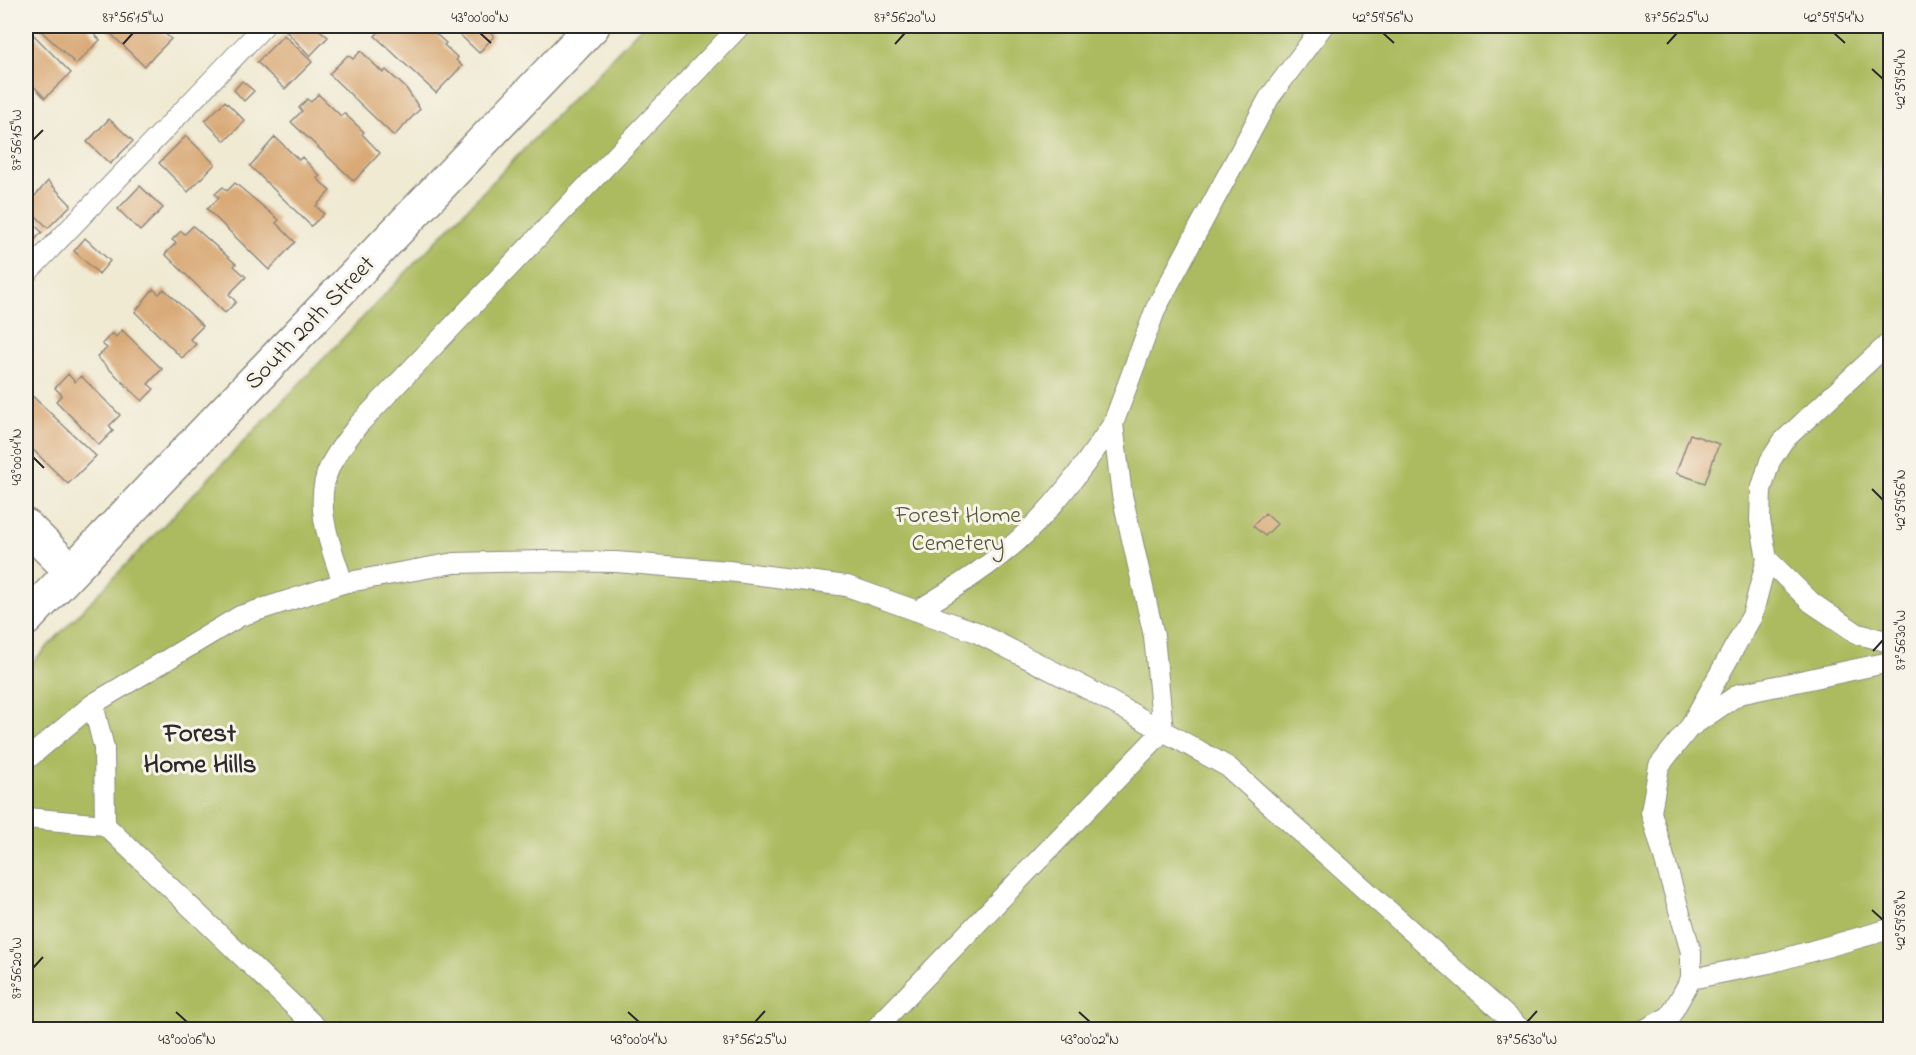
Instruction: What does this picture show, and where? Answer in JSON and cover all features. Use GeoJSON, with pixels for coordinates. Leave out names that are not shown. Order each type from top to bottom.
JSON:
{"type":"FeatureCollection","features":[{"type":"Feature","properties":{"kind":"street","name":"South 20th Street"},"geometry":{"type":"LineString","coordinates":[[26,619],[593,26]]}},
{"type":"Feature","properties":{"kind":"street"},"geometry":{"type":"LineString","coordinates":[[26,526],[71,571]]}},
{"type":"Feature","properties":{"kind":"lane"},"geometry":{"type":"LineString","coordinates":[[26,274],[264,26]]}},
{"type":"Feature","properties":{"kind":"lane"},"geometry":{"type":"LineString","coordinates":[[343,583],[325,530],[323,498],[330,467],[358,424],[740,26]]}},
{"type":"Feature","properties":{"kind":"lane"},"geometry":{"type":"LineString","coordinates":[[917,611],[960,585],[1025,534],[1082,469],[1113,424],[1156,308],[1269,98],[1323,26]]}},
{"type":"Feature","properties":{"kind":"lane"},"geometry":{"type":"LineString","coordinates":[[1644,1029],[1672,1023],[1691,979],[1691,952],[1652,812],[1659,766],[1689,728],[1752,616],[1767,559],[1760,520],[1761,490],[1770,461],[1783,441],[1890,342]]}},
{"type":"Feature","properties":{"kind":"lane"},"geometry":{"type":"LineString","coordinates":[[874,1029],[1163,731],[1154,636],[1122,495],[1113,424]]}},
{"type":"Feature","properties":{"kind":"lane"},"geometry":{"type":"LineString","coordinates":[[1767,559],[1812,603],[1858,634],[1890,642]]}},
{"type":"Feature","properties":{"kind":"lane"},"geometry":{"type":"LineString","coordinates":[[26,760],[93,704],[240,616],[343,583],[454,562],[616,561],[728,571],[847,586],[976,632],[1228,767],[1522,1029]]}},
{"type":"Feature","properties":{"kind":"lane"},"geometry":{"type":"LineString","coordinates":[[1689,728],[1739,694],[1890,662]]}},
{"type":"Feature","properties":{"kind":"lane"},"geometry":{"type":"LineString","coordinates":[[93,704],[104,748],[105,825]]}},
{"type":"Feature","properties":{"kind":"lane"},"geometry":{"type":"LineString","coordinates":[[26,818],[105,825],[319,1029]]}},
{"type":"Feature","properties":{"kind":"lane"},"geometry":{"type":"LineString","coordinates":[[1691,979],[1769,963],[1890,929]]}},
{"type":"Feature","properties":{"kind":"green space","name":"Forest Home Cemetery"},"geometry":{"type":"Polygon","coordinates":[[[642,26],[1890,26],[1890,1029],[26,1029],[26,669],[642,26]]]}},
{"type":"Feature","properties":{"kind":"building"},"geometry":{"type":"Polygon","coordinates":[[[36,26],[86,26],[100,40],[76,64],[36,26]]]}},
{"type":"Feature","properties":{"kind":"building"},"geometry":{"type":"Polygon","coordinates":[[[103,26],[157,26],[171,39],[144,66],[103,26]]]}},
{"type":"Feature","properties":{"kind":"building"},"geometry":{"type":"Polygon","coordinates":[[[292,26],[315,26],[328,37],[310,56],[286,31],[292,26]]]}},
{"type":"Feature","properties":{"kind":"building"},"geometry":{"type":"Polygon","coordinates":[[[384,26],[427,26],[446,43],[444,45],[458,58],[456,60],[462,66],[436,93],[375,36],[384,26]]]}},
{"type":"Feature","properties":{"kind":"building"},"geometry":{"type":"Polygon","coordinates":[[[451,26],[491,26],[487,29],[494,36],[479,53],[451,26]]]}},
{"type":"Feature","properties":{"kind":"building"},"geometry":{"type":"Polygon","coordinates":[[[26,27],[71,73],[45,98],[26,78],[26,27]]]}},
{"type":"Feature","properties":{"kind":"building"},"geometry":{"type":"Polygon","coordinates":[[[284,35],[312,62],[285,89],[257,62],[284,35]]]}},
{"type":"Feature","properties":{"kind":"building"},"geometry":{"type":"Polygon","coordinates":[[[361,51],[383,73],[386,70],[406,88],[420,109],[394,136],[329,74],[348,55],[353,59],[361,51]]]}},
{"type":"Feature","properties":{"kind":"building"},"geometry":{"type":"Polygon","coordinates":[[[242,81],[254,91],[244,101],[234,90],[242,81]]]}},
{"type":"Feature","properties":{"kind":"building"},"geometry":{"type":"Polygon","coordinates":[[[318,94],[341,116],[344,113],[364,132],[362,134],[380,153],[354,181],[291,122],[302,111],[299,108],[307,99],[311,102],[318,94]]]}},
{"type":"Feature","properties":{"kind":"building"},"geometry":{"type":"Polygon","coordinates":[[[225,101],[245,121],[225,141],[205,121],[225,101]]]}},
{"type":"Feature","properties":{"kind":"building"},"geometry":{"type":"Polygon","coordinates":[[[109,119],[133,141],[110,164],[87,142],[109,119]]]}},
{"type":"Feature","properties":{"kind":"building"},"geometry":{"type":"Polygon","coordinates":[[[186,136],[215,164],[188,192],[159,163],[186,136]]]}},
{"type":"Feature","properties":{"kind":"building"},"geometry":{"type":"Polygon","coordinates":[[[275,137],[299,160],[302,157],[320,176],[317,178],[330,191],[316,206],[324,214],[311,226],[250,166],[275,137]]]}},
{"type":"Feature","properties":{"kind":"building"},"geometry":{"type":"Polygon","coordinates":[[[48,181],[71,205],[48,228],[26,206],[48,181]]]}},
{"type":"Feature","properties":{"kind":"building"},"geometry":{"type":"Polygon","coordinates":[[[235,183],[279,220],[276,223],[295,242],[269,270],[207,209],[219,198],[215,194],[223,187],[227,191],[235,183]]]}},
{"type":"Feature","properties":{"kind":"building"},"geometry":{"type":"Polygon","coordinates":[[[140,186],[163,208],[140,231],[118,209],[140,186]]]}},
{"type":"Feature","properties":{"kind":"building"},"geometry":{"type":"Polygon","coordinates":[[[26,217],[42,232],[26,249],[26,217]]]}},
{"type":"Feature","properties":{"kind":"building"},"geometry":{"type":"Polygon","coordinates":[[[193,226],[236,264],[234,266],[246,277],[229,294],[236,302],[225,313],[165,254],[176,243],[172,240],[181,231],[185,234],[193,226]]]}},
{"type":"Feature","properties":{"kind":"building"},"geometry":{"type":"Polygon","coordinates":[[[85,238],[110,261],[99,274],[74,251],[85,238]]]}},
{"type":"Feature","properties":{"kind":"building"},"geometry":{"type":"Polygon","coordinates":[[[153,289],[159,294],[164,289],[203,326],[190,339],[196,344],[182,358],[135,312],[153,289]]]}},
{"type":"Feature","properties":{"kind":"building"},"geometry":{"type":"Polygon","coordinates":[[[122,330],[162,369],[148,384],[154,389],[142,401],[97,357],[107,348],[102,344],[112,333],[116,337],[122,330]]]}},
{"type":"Feature","properties":{"kind":"building"},"geometry":{"type":"Polygon","coordinates":[[[68,374],[75,382],[81,376],[120,415],[109,426],[113,431],[99,445],[56,401],[62,395],[55,388],[68,374]]]}},
{"type":"Feature","properties":{"kind":"building"},"geometry":{"type":"Polygon","coordinates":[[[28,392],[96,456],[68,484],[26,443],[26,395],[28,392]]]}},
{"type":"Feature","properties":{"kind":"building"},"geometry":{"type":"Polygon","coordinates":[[[1690,434],[1719,444],[1705,483],[1676,473],[1690,434]]]}},
{"type":"Feature","properties":{"kind":"building"},"geometry":{"type":"Polygon","coordinates":[[[1265,513],[1277,524],[1265,536],[1253,526],[1265,513]]]}},
{"type":"Feature","properties":{"kind":"district","name":"Forest Home Hills"},"geometry":{"type":"Point","coordinates":[200,748]}}]}
